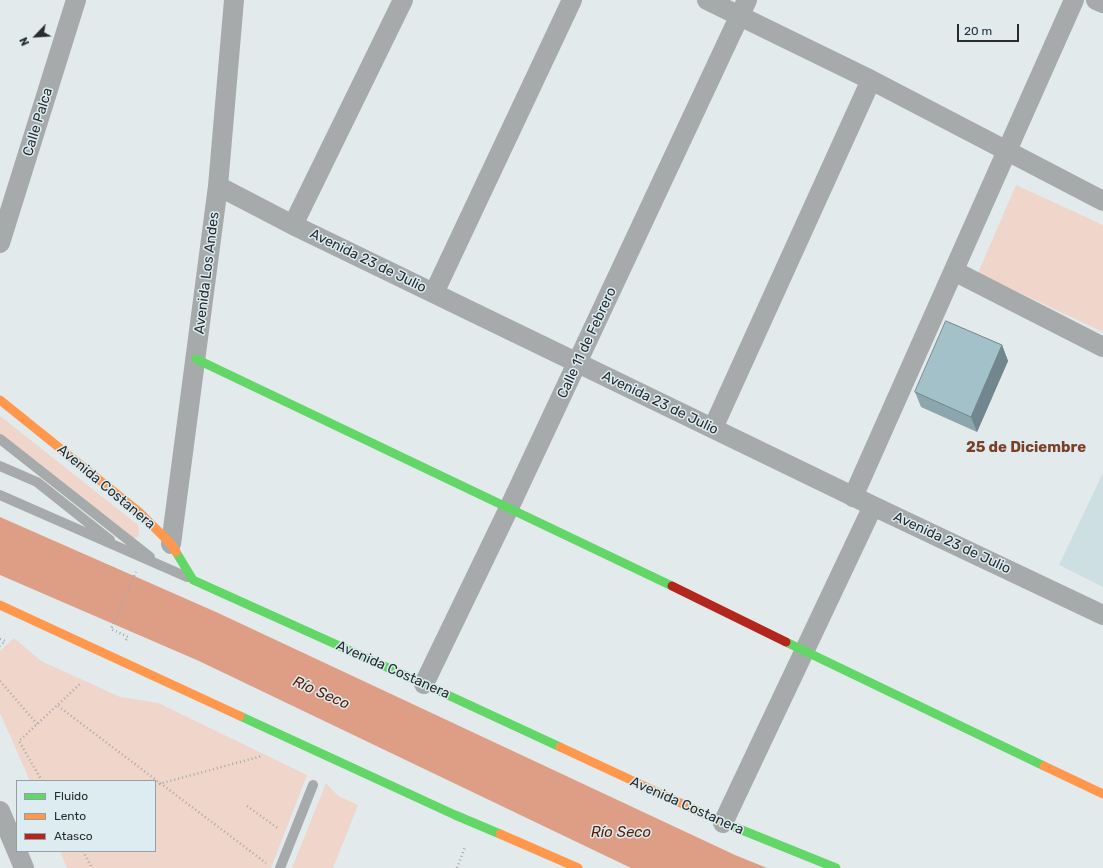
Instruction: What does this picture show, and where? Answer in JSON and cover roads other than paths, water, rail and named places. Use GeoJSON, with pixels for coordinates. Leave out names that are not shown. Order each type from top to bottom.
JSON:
{"type":"FeatureCollection","features":[{"type":"Feature","properties":{"kind":"main road"},"geometry":{"type":"LineString","coordinates":[[196,359],[510,508],[1103,794]]}},
{"type":"Feature","properties":{"kind":"main road","name":"Avenida Costanera"},"geometry":{"type":"LineString","coordinates":[[0,400],[139,512],[171,544],[193,580],[424,684],[723,823],[836,868]]}},
{"type":"Feature","properties":{"kind":"main road"},"geometry":{"type":"LineString","coordinates":[[0,605],[455,815],[578,868]]}},
{"type":"Feature","properties":{"kind":"street","name":"Calle Palca"},"geometry":{"type":"LineString","coordinates":[[0,243],[76,0]]}},
{"type":"Feature","properties":{"kind":"street","name":"Avenida Los Andes"},"geometry":{"type":"LineString","coordinates":[[171,544],[218,186],[234,0]]}},
{"type":"Feature","properties":{"kind":"street"},"geometry":{"type":"LineString","coordinates":[[293,225],[402,0]]}},
{"type":"Feature","properties":{"kind":"street"},"geometry":{"type":"LineString","coordinates":[[434,293],[572,0]]}},
{"type":"Feature","properties":{"kind":"street"},"geometry":{"type":"LineString","coordinates":[[707,0],[743,8],[871,80],[1103,201]]}},
{"type":"Feature","properties":{"kind":"street"},"geometry":{"type":"LineString","coordinates":[[854,497],[1074,0]]}},
{"type":"Feature","properties":{"kind":"street"},"geometry":{"type":"LineString","coordinates":[[1096,0],[1103,3]]}},
{"type":"Feature","properties":{"kind":"street","name":"Calle 11 de Febrero"},"geometry":{"type":"LineString","coordinates":[[424,684],[510,508],[743,8]]}},
{"type":"Feature","properties":{"kind":"street"},"geometry":{"type":"LineString","coordinates":[[713,428],[871,80]]}},
{"type":"Feature","properties":{"kind":"street","name":"Avenida 23 de Julio"},"geometry":{"type":"LineString","coordinates":[[218,186],[293,225],[577,363],[1103,615]]}},
{"type":"Feature","properties":{"kind":"street"},"geometry":{"type":"LineString","coordinates":[[954,271],[1103,347]]}},
{"type":"Feature","properties":{"kind":"street"},"geometry":{"type":"LineString","coordinates":[[723,823],[874,506]]}},
{"type":"Feature","properties":{"kind":"street"},"geometry":{"type":"LineString","coordinates":[[0,811],[16,849]]}},
{"type":"Feature","properties":{"kind":"street"},"geometry":{"type":"LineString","coordinates":[[17,852],[24,868]]}},
{"type":"Feature","properties":{"kind":"lane"},"geometry":{"type":"LineString","coordinates":[[0,439],[160,566]]}},
{"type":"Feature","properties":{"kind":"lane"},"geometry":{"type":"LineString","coordinates":[[0,466],[37,482],[121,548]]}},
{"type":"Feature","properties":{"kind":"lane"},"geometry":{"type":"LineString","coordinates":[[0,495],[193,580]]}},
{"type":"Feature","properties":{"kind":"lane"},"geometry":{"type":"LineString","coordinates":[[280,868],[313,785]]}},
{"type":"Feature","properties":{"kind":"water","name":"Río Seco"},"geometry":{"type":"Polygon","coordinates":[[[0,517],[216,612],[735,855],[767,868],[631,868],[199,661],[0,575],[0,517]]]}},
{"type":"Feature","properties":{"kind":"district","name":"25 de Diciembre"},"geometry":{"type":"Point","coordinates":[1026,448]}}]}
